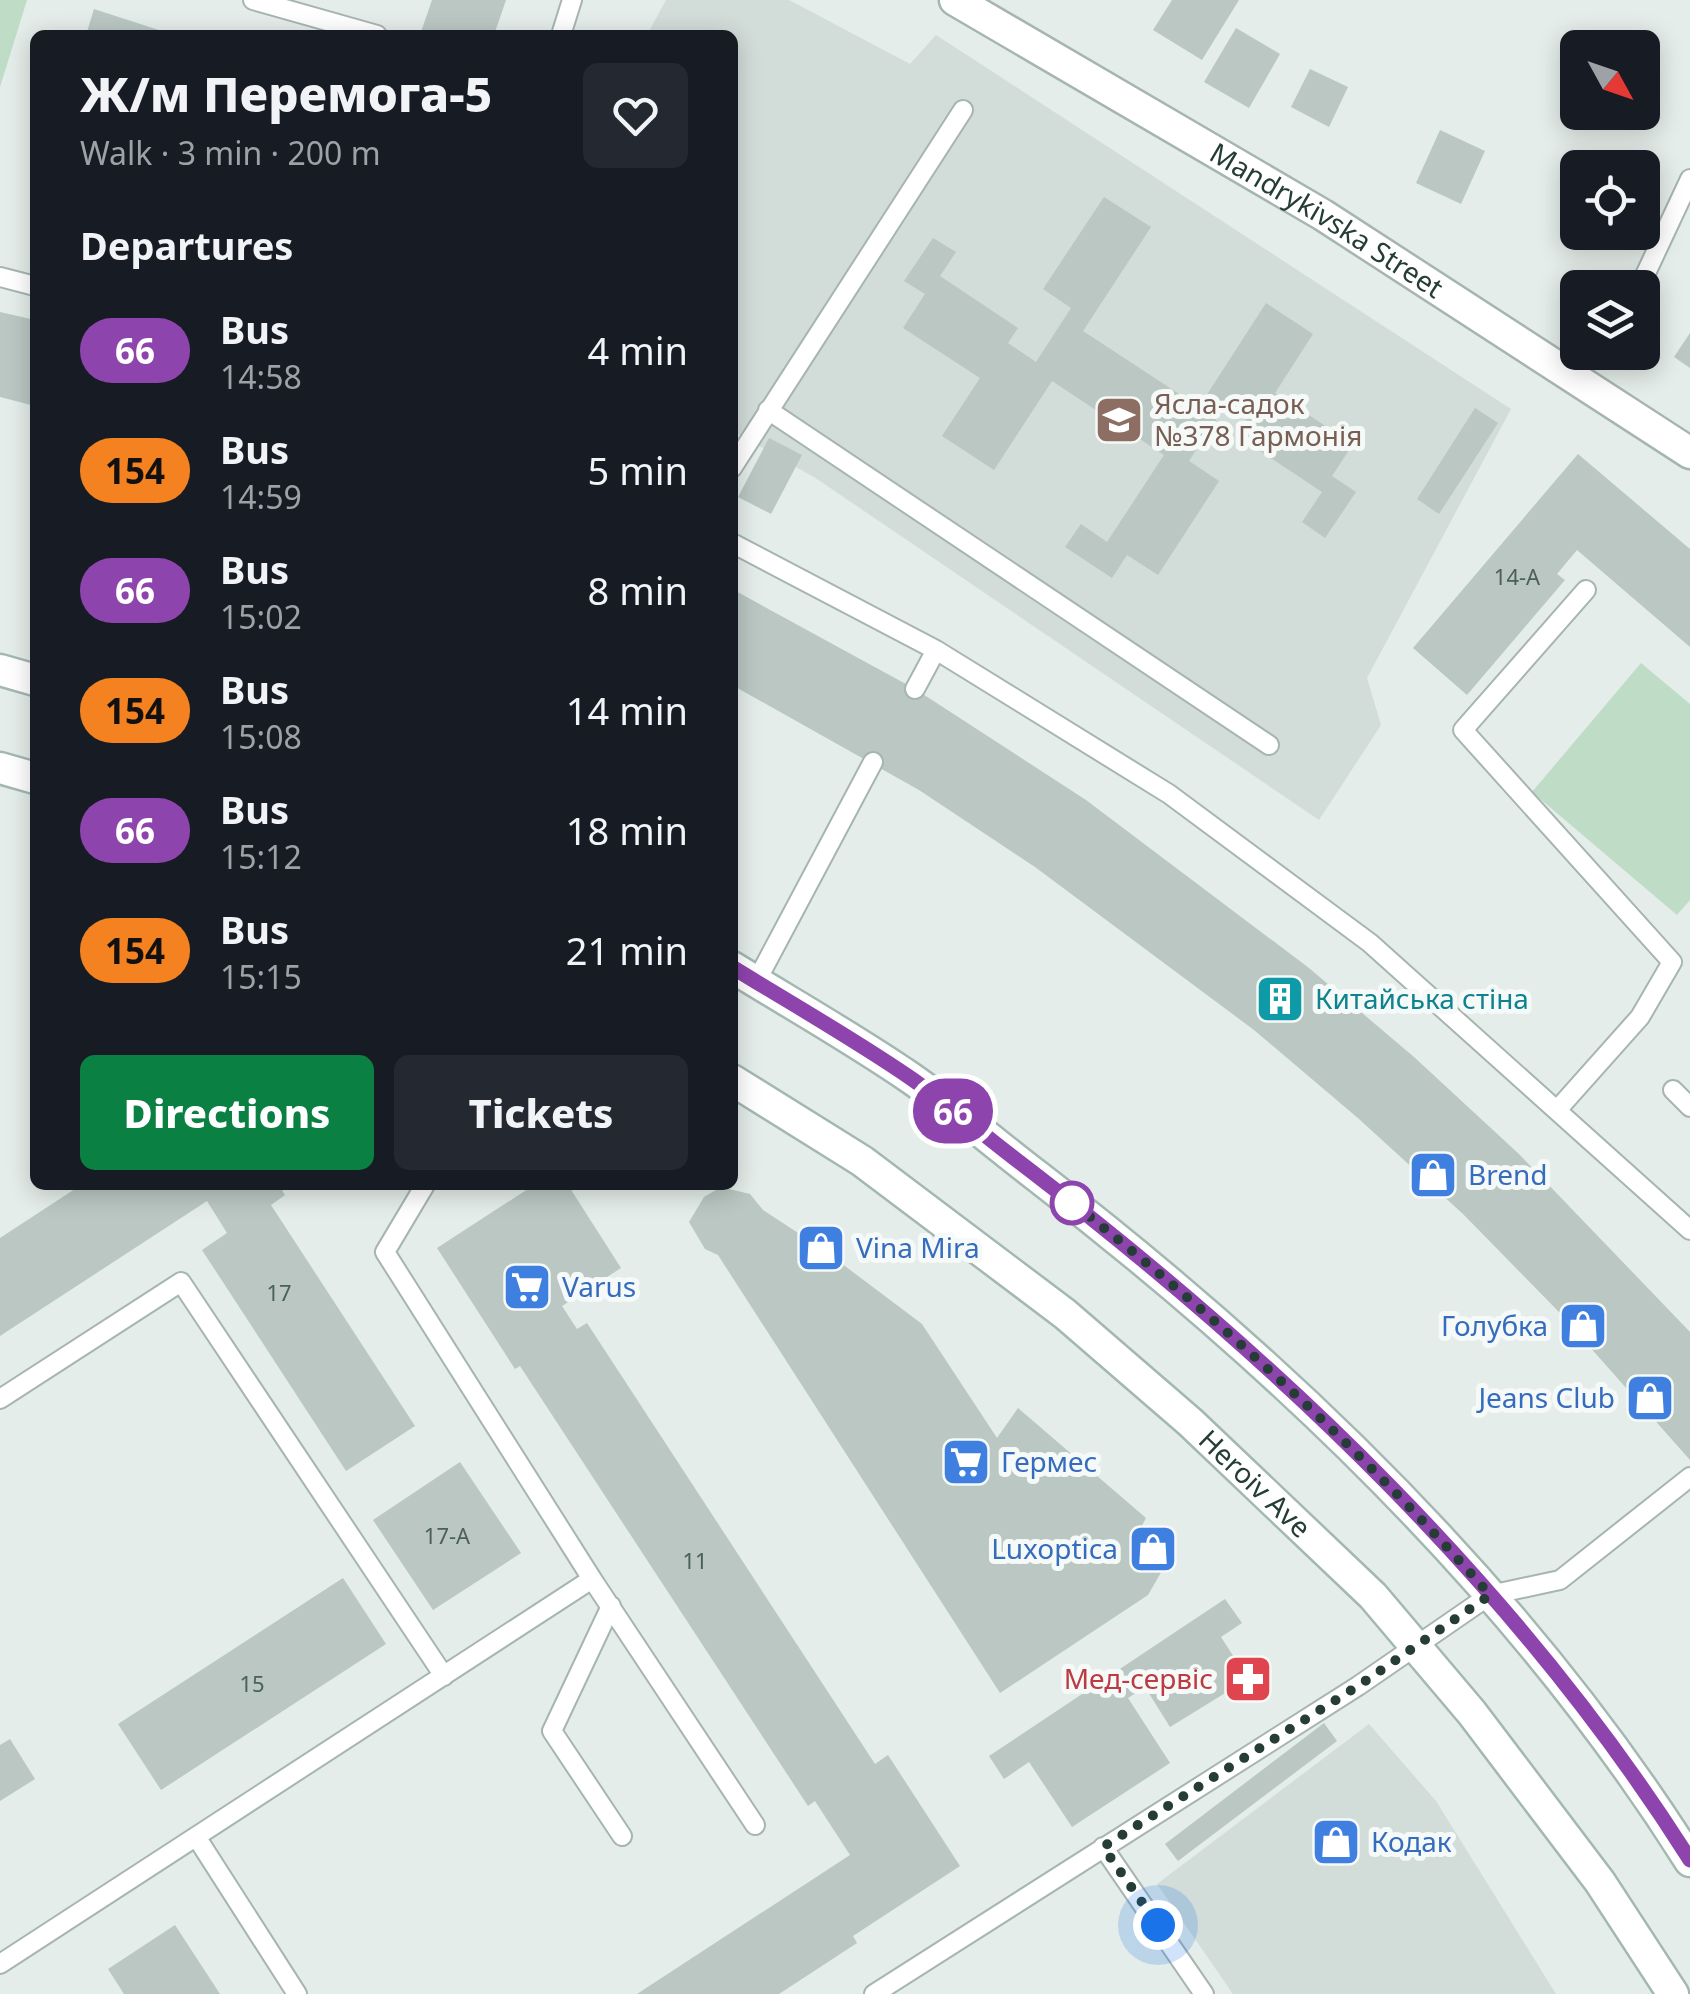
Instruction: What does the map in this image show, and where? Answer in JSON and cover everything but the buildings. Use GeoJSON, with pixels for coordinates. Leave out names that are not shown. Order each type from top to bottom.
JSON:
{"type":"FeatureCollection","features":[{"type":"Feature","properties":{"kind":"main road","name":"Mandrykivska Street"},"geometry":{"type":"LineString","coordinates":[[955,0],[1322,215],[1690,452]]}},
{"type":"Feature","properties":{"kind":"main road"},"geometry":{"type":"LineString","coordinates":[[0,670],[30,679]]}},
{"type":"Feature","properties":{"kind":"main road"},"geometry":{"type":"LineString","coordinates":[[0,768],[30,777]]}},
{"type":"Feature","properties":{"kind":"main road"},"geometry":{"type":"LineString","coordinates":[[744,974],[912,1079],[1119,1239],[1251,1351],[1437,1536],[1543,1656],[1690,1860]]}},
{"type":"Feature","properties":{"kind":"main road","name":"Heroiv Ave"},"geometry":{"type":"LineString","coordinates":[[738,1084],[862,1161],[1065,1314],[1190,1422],[1373,1596],[1418,1646],[1600,1882],[1673,1994]]}},
{"type":"Feature","properties":{"kind":"lane"},"geometry":{"type":"LineString","coordinates":[[253,0],[359,30]]}},
{"type":"Feature","properties":{"kind":"lane"},"geometry":{"type":"LineString","coordinates":[[562,30],[572,0]]}},
{"type":"Feature","properties":{"kind":"lane"},"geometry":{"type":"LineString","coordinates":[[738,458],[963,110]]}},
{"type":"Feature","properties":{"kind":"lane"},"geometry":{"type":"LineString","coordinates":[[1647,270],[1690,179]]}},
{"type":"Feature","properties":{"kind":"lane"},"geometry":{"type":"LineString","coordinates":[[0,278],[30,285]]}},
{"type":"Feature","properties":{"kind":"lane"},"geometry":{"type":"LineString","coordinates":[[1570,378],[1576,370]]}},
{"type":"Feature","properties":{"kind":"lane"},"geometry":{"type":"LineString","coordinates":[[768,410],[1270,744]]}},
{"type":"Feature","properties":{"kind":"lane"},"geometry":{"type":"LineString","coordinates":[[738,546],[936,650],[1168,794],[1370,944],[1690,1230]]}},
{"type":"Feature","properties":{"kind":"lane"},"geometry":{"type":"LineString","coordinates":[[1558,1109],[1640,1017],[1672,962],[1464,730],[1586,590]]}},
{"type":"Feature","properties":{"kind":"lane"},"geometry":{"type":"LineString","coordinates":[[915,690],[936,650]]}},
{"type":"Feature","properties":{"kind":"lane"},"geometry":{"type":"LineString","coordinates":[[744,974],[873,762]]}},
{"type":"Feature","properties":{"kind":"lane"},"geometry":{"type":"LineString","coordinates":[[1673,1090],[1690,1106]]}},
{"type":"Feature","properties":{"kind":"lane"},"geometry":{"type":"LineString","coordinates":[[422,1190],[385,1252],[592,1579],[755,1825]]}},
{"type":"Feature","properties":{"kind":"lane"},"geometry":{"type":"LineString","coordinates":[[0,1400],[181,1282],[444,1676]]}},
{"type":"Feature","properties":{"kind":"lane"},"geometry":{"type":"LineString","coordinates":[[874,1994],[1418,1646],[1490,1595],[1560,1580],[1690,1478]]}},
{"type":"Feature","properties":{"kind":"lane"},"geometry":{"type":"LineString","coordinates":[[0,1964],[592,1579]]}},
{"type":"Feature","properties":{"kind":"lane"},"geometry":{"type":"LineString","coordinates":[[610,1606],[552,1731],[622,1836]]}},
{"type":"Feature","properties":{"kind":"lane"},"geometry":{"type":"LineString","coordinates":[[197,1838],[296,1994]]}},
{"type":"Feature","properties":{"kind":"lane"},"geometry":{"type":"LineString","coordinates":[[1103,1847],[1204,1994]]}},
{"type":"Feature","properties":{"kind":"shaded area","name":"Ясла-садок №378 Гармонія"},"geometry":{"type":"Polygon","coordinates":[[[666,0],[789,0],[910,64],[936,35],[1511,409],[1367,678],[1381,725],[1319,820],[817,479],[738,434],[738,30],[650,30],[666,0]]]}},
{"type":"Feature","properties":{"kind":"shaded area","name":"Кодак"},"geometry":{"type":"Polygon","coordinates":[[[1369,1724],[1436,1801],[1556,1994],[1233,1994],[1157,1884],[1369,1724]]]}},
{"type":"Feature","properties":{"kind":"green space"},"geometry":{"type":"Polygon","coordinates":[[[0,0],[27,0],[0,87],[0,0]]]}},
{"type":"Feature","properties":{"kind":"green space"},"geometry":{"type":"Polygon","coordinates":[[[1641,663],[1690,704],[1690,900],[1677,915],[1532,792],[1641,663]]]}},
{"type":"Feature","properties":{"kind":"bus line","name":"66"},"geometry":{"type":"LineString","coordinates":[[738,971],[912,1079],[1119,1239],[1251,1351],[1437,1536],[1508,1615],[1543,1656],[1690,1860]]}},
{"type":"Feature","properties":{"kind":"place","name":"Ясла-садок №378 Гармонія"},"geometry":{"type":"Point","coordinates":[1119,420]}},
{"type":"Feature","properties":{"kind":"place","name":"Китайська стіна"},"geometry":{"type":"Point","coordinates":[1280,999]}},
{"type":"Feature","properties":{"kind":"place","name":"Brend"},"geometry":{"type":"Point","coordinates":[1433,1175]}},
{"type":"Feature","properties":{"kind":"place","name":"Vina Mira"},"geometry":{"type":"Point","coordinates":[821,1248]}},
{"type":"Feature","properties":{"kind":"place","name":"Varus"},"geometry":{"type":"Point","coordinates":[527,1287]}},
{"type":"Feature","properties":{"kind":"place","name":"Голубка"},"geometry":{"type":"Point","coordinates":[1583,1326]}},
{"type":"Feature","properties":{"kind":"place","name":"Jeans Club"},"geometry":{"type":"Point","coordinates":[1650,1398]}},
{"type":"Feature","properties":{"kind":"place","name":"Гермес"},"geometry":{"type":"Point","coordinates":[966,1462]}},
{"type":"Feature","properties":{"kind":"place","name":"Luxoptica"},"geometry":{"type":"Point","coordinates":[1153,1549]}},
{"type":"Feature","properties":{"kind":"place","name":"Мед-сервіс"},"geometry":{"type":"Point","coordinates":[1248,1679]}},
{"type":"Feature","properties":{"kind":"place","name":"Кодак"},"geometry":{"type":"Point","coordinates":[1336,1842]}},
{"type":"Feature","properties":{"kind":"route"},"geometry":{"type":"LineString","coordinates":[[1072,1203],[1060,1193],[1251,1351],[1437,1536],[1490,1595],[1358,1686],[1103,1847],[1158,1925]]}}]}
